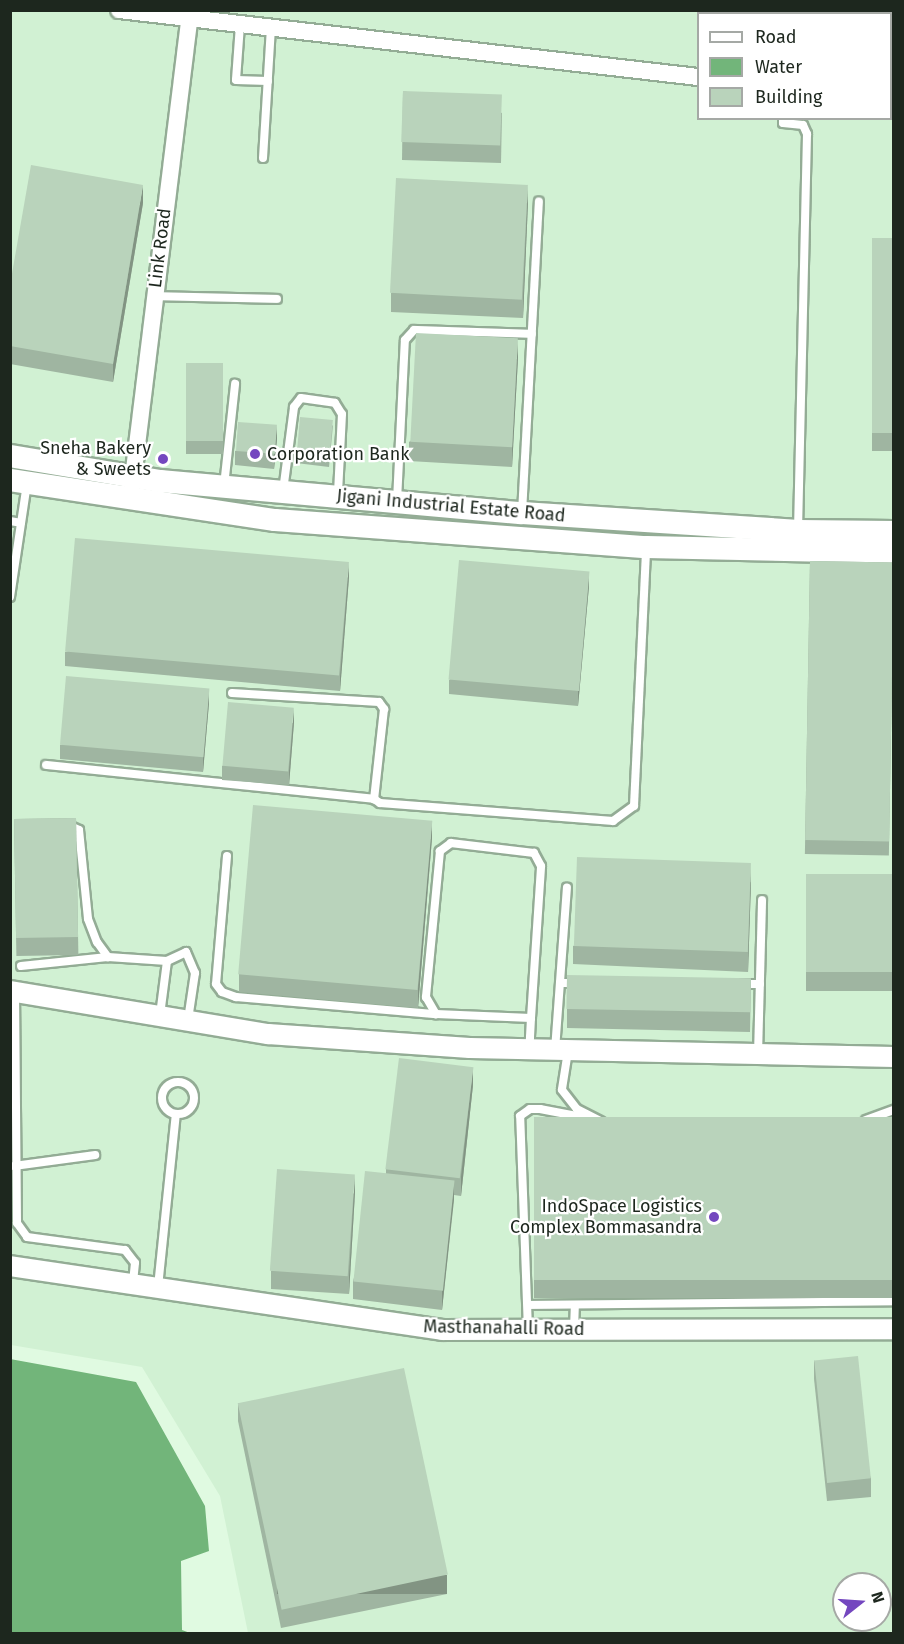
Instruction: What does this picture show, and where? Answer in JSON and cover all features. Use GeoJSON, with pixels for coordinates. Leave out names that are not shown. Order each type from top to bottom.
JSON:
{"type":"FeatureCollection","features":[{"type":"Feature","properties":{"kind":"main road","name":"Jigani Industrial Estate Road"},"geometry":{"type":"LineString","coordinates":[[10,456],[134,476],[522,513],[798,531],[894,532]]}},
{"type":"Feature","properties":{"kind":"main road","name":"Jigani Industrial Estate Road"},"geometry":{"type":"LineString","coordinates":[[19,482],[275,520],[646,547],[894,552]]}},
{"type":"Feature","properties":{"kind":"street"},"geometry":{"type":"LineString","coordinates":[[119,10],[189,20],[697,77]]}},
{"type":"Feature","properties":{"kind":"street","name":"Link Road"},"geometry":{"type":"LineString","coordinates":[[130,498],[189,20]]}},
{"type":"Feature","properties":{"kind":"street"},"geometry":{"type":"LineString","coordinates":[[13,991],[268,1034],[529,1050],[894,1057]]}},
{"type":"Feature","properties":{"kind":"street","name":"Masthanahalli Road"},"geometry":{"type":"LineString","coordinates":[[10,1266],[442,1330],[894,1329]]}},
{"type":"Feature","properties":{"kind":"lane"},"geometry":{"type":"LineString","coordinates":[[240,25],[237,80],[268,81]]}},
{"type":"Feature","properties":{"kind":"lane"},"geometry":{"type":"LineString","coordinates":[[264,158],[271,29]]}},
{"type":"Feature","properties":{"kind":"lane"},"geometry":{"type":"LineString","coordinates":[[783,120],[783,123],[803,125],[807,134],[798,531]]}},
{"type":"Feature","properties":{"kind":"lane"},"geometry":{"type":"LineString","coordinates":[[522,513],[539,201]]}},
{"type":"Feature","properties":{"kind":"lane"},"geometry":{"type":"LineString","coordinates":[[154,296],[277,300]]}},
{"type":"Feature","properties":{"kind":"lane"},"geometry":{"type":"LineString","coordinates":[[397,502],[405,340],[414,330],[532,334]]}},
{"type":"Feature","properties":{"kind":"lane"},"geometry":{"type":"LineString","coordinates":[[224,486],[235,384]]}},
{"type":"Feature","properties":{"kind":"lane"},"geometry":{"type":"LineString","coordinates":[[283,492],[294,407],[301,398],[335,403],[342,414],[338,496]]}},
{"type":"Feature","properties":{"kind":"lane"},"geometry":{"type":"LineString","coordinates":[[10,597],[21,523],[19,482]]}},
{"type":"Feature","properties":{"kind":"lane"},"geometry":{"type":"LineString","coordinates":[[10,521],[21,523]]}},
{"type":"Feature","properties":{"kind":"lane"},"geometry":{"type":"LineString","coordinates":[[46,765],[613,821],[634,806],[646,547]]}},
{"type":"Feature","properties":{"kind":"lane"},"geometry":{"type":"LineString","coordinates":[[232,693],[380,702],[384,709],[374,799]]}},
{"type":"Feature","properties":{"kind":"lane"},"geometry":{"type":"LineString","coordinates":[[61,825],[72,825],[79,830],[88,919],[108,957]]}},
{"type":"Feature","properties":{"kind":"lane"},"geometry":{"type":"LineString","coordinates":[[436,1014],[426,997],[440,851],[452,843],[534,853],[541,866],[529,1050]]}},
{"type":"Feature","properties":{"kind":"lane"},"geometry":{"type":"LineString","coordinates":[[227,856],[216,984],[222,992],[236,997],[436,1014],[531,1018]]}},
{"type":"Feature","properties":{"kind":"lane"},"geometry":{"type":"LineString","coordinates":[[567,887],[560,983],[562,1090],[577,1109],[599,1121]]}},
{"type":"Feature","properties":{"kind":"lane"},"geometry":{"type":"LineString","coordinates":[[758,1056],[762,900]]}},
{"type":"Feature","properties":{"kind":"lane"},"geometry":{"type":"LineString","coordinates":[[21,966],[108,957],[167,961],[186,952],[195,973],[188,1020]]}},
{"type":"Feature","properties":{"kind":"lane"},"geometry":{"type":"LineString","coordinates":[[160,1016],[167,961]]}},
{"type":"Feature","properties":{"kind":"lane"},"geometry":{"type":"LineString","coordinates":[[560,983],[583,983]]}},
{"type":"Feature","properties":{"kind":"lane"},"geometry":{"type":"LineString","coordinates":[[736,984],[760,984]]}},
{"type":"Feature","properties":{"kind":"lane"},"geometry":{"type":"LineString","coordinates":[[13,991],[14,1210],[21,1232],[35,1239],[124,1250],[135,1263],[133,1284]]}},
{"type":"Feature","properties":{"kind":"lane"},"geometry":{"type":"LineString","coordinates":[[528,1330],[520,1116],[530,1109],[540,1109],[599,1121],[610,1121]]}},
{"type":"Feature","properties":{"kind":"lane"},"geometry":{"type":"LineString","coordinates":[[868,1120],[894,1110]]}},
{"type":"Feature","properties":{"kind":"lane"},"geometry":{"type":"LineString","coordinates":[[158,1288],[176,1114]]}},
{"type":"Feature","properties":{"kind":"lane"},"geometry":{"type":"LineString","coordinates":[[856,1120],[894,1122]]}},
{"type":"Feature","properties":{"kind":"lane"},"geometry":{"type":"LineString","coordinates":[[14,1166],[95,1155]]}},
{"type":"Feature","properties":{"kind":"lane"},"geometry":{"type":"LineString","coordinates":[[528,1305],[894,1301]]}},
{"type":"Feature","properties":{"kind":"lane"},"geometry":{"type":"LineString","coordinates":[[574,1330],[575,1305]]}},
{"type":"Feature","properties":{"kind":"shaded area"},"geometry":{"type":"Polygon","coordinates":[[[10,11],[893,11],[893,1633],[248,1633],[220,1496],[142,1367],[11,1345],[10,11]]]}},
{"type":"Feature","properties":{"kind":"water"},"geometry":{"type":"Polygon","coordinates":[[[10,1359],[136,1382],[205,1506],[209,1551],[181,1561],[182,1630],[190,1633],[11,1633],[10,1359]]]}},
{"type":"Feature","properties":{"kind":"building"},"geometry":{"type":"Polygon","coordinates":[[[403,91],[502,94],[500,145],[401,142],[403,91]]]}},
{"type":"Feature","properties":{"kind":"building"},"geometry":{"type":"Polygon","coordinates":[[[31,165],[143,185],[113,364],[10,346],[10,285],[31,165]]]}},
{"type":"Feature","properties":{"kind":"building"},"geometry":{"type":"Polygon","coordinates":[[[396,178],[528,185],[522,300],[390,293],[396,178]]]}},
{"type":"Feature","properties":{"kind":"building"},"geometry":{"type":"Polygon","coordinates":[[[872,238],[894,238],[894,433],[872,433],[872,238]]]}},
{"type":"Feature","properties":{"kind":"building"},"geometry":{"type":"Polygon","coordinates":[[[416,333],[518,338],[512,447],[410,442],[416,333]]]}},
{"type":"Feature","properties":{"kind":"building"},"geometry":{"type":"Polygon","coordinates":[[[186,363],[223,363],[223,441],[186,441],[186,363]]]}},
{"type":"Feature","properties":{"kind":"building"},"geometry":{"type":"Polygon","coordinates":[[[300,417],[333,420],[329,462],[296,459],[300,417]]]}},
{"type":"Feature","properties":{"kind":"building"},"geometry":{"type":"Polygon","coordinates":[[[238,422],[277,425],[275,454],[236,451],[238,422]]]}},
{"type":"Feature","properties":{"kind":"building"},"geometry":{"type":"Polygon","coordinates":[[[75,538],[349,562],[339,676],[65,652],[75,538]]]}},
{"type":"Feature","properties":{"kind":"building"},"geometry":{"type":"Polygon","coordinates":[[[459,560],[590,571],[579,691],[449,680],[459,560]]]}},
{"type":"Feature","properties":{"kind":"building"},"geometry":{"type":"Polygon","coordinates":[[[810,561],[894,562],[889,841],[805,840],[810,561]]]}},
{"type":"Feature","properties":{"kind":"building"},"geometry":{"type":"Polygon","coordinates":[[[66,676],[209,689],[203,757],[60,745],[66,676]]]}},
{"type":"Feature","properties":{"kind":"building"},"geometry":{"type":"Polygon","coordinates":[[[228,702],[294,708],[288,772],[222,766],[228,702]]]}},
{"type":"Feature","properties":{"kind":"building"},"geometry":{"type":"Polygon","coordinates":[[[253,805],[432,821],[417,990],[238,974],[253,805]]]}},
{"type":"Feature","properties":{"kind":"building"},"geometry":{"type":"Polygon","coordinates":[[[76,818],[78,937],[16,938],[14,819],[76,818]]]}},
{"type":"Feature","properties":{"kind":"building"},"geometry":{"type":"Polygon","coordinates":[[[577,857],[751,863],[748,952],[574,946],[577,857]]]}},
{"type":"Feature","properties":{"kind":"building"},"geometry":{"type":"Polygon","coordinates":[[[806,874],[894,874],[894,972],[806,972],[806,874]]]}},
{"type":"Feature","properties":{"kind":"building"},"geometry":{"type":"Polygon","coordinates":[[[567,975],[751,978],[750,1012],[566,1009],[567,975]]]}},
{"type":"Feature","properties":{"kind":"building"},"geometry":{"type":"Polygon","coordinates":[[[399,1058],[473,1067],[460,1178],[385,1169],[399,1058]]]}},
{"type":"Feature","properties":{"kind":"building","name":"IndoSpace Logistics Complex Bommasandra"},"geometry":{"type":"Polygon","coordinates":[[[534,1117],[894,1117],[894,1280],[534,1280],[534,1117]]]}},
{"type":"Feature","properties":{"kind":"building"},"geometry":{"type":"Polygon","coordinates":[[[277,1169],[355,1174],[348,1276],[270,1271],[277,1169]]]}},
{"type":"Feature","properties":{"kind":"building"},"geometry":{"type":"Polygon","coordinates":[[[365,1171],[455,1180],[443,1291],[353,1281],[365,1171]]]}},
{"type":"Feature","properties":{"kind":"building"},"geometry":{"type":"Polygon","coordinates":[[[858,1356],[871,1478],[827,1483],[814,1361],[858,1356]]]}},
{"type":"Feature","properties":{"kind":"building"},"geometry":{"type":"Polygon","coordinates":[[[404,1368],[448,1574],[282,1610],[238,1403],[404,1368]]]}},
{"type":"Feature","properties":{"kind":"place","name":"Corporation Bank"},"geometry":{"type":"Point","coordinates":[255,454]}},
{"type":"Feature","properties":{"kind":"place","name":"Sneha Bakery & Sweets"},"geometry":{"type":"Point","coordinates":[163,459]}},
{"type":"Feature","properties":{"kind":"place","name":"IndoSpace Logistics Complex Bommasandra"},"geometry":{"type":"Point","coordinates":[714,1217]}}]}
